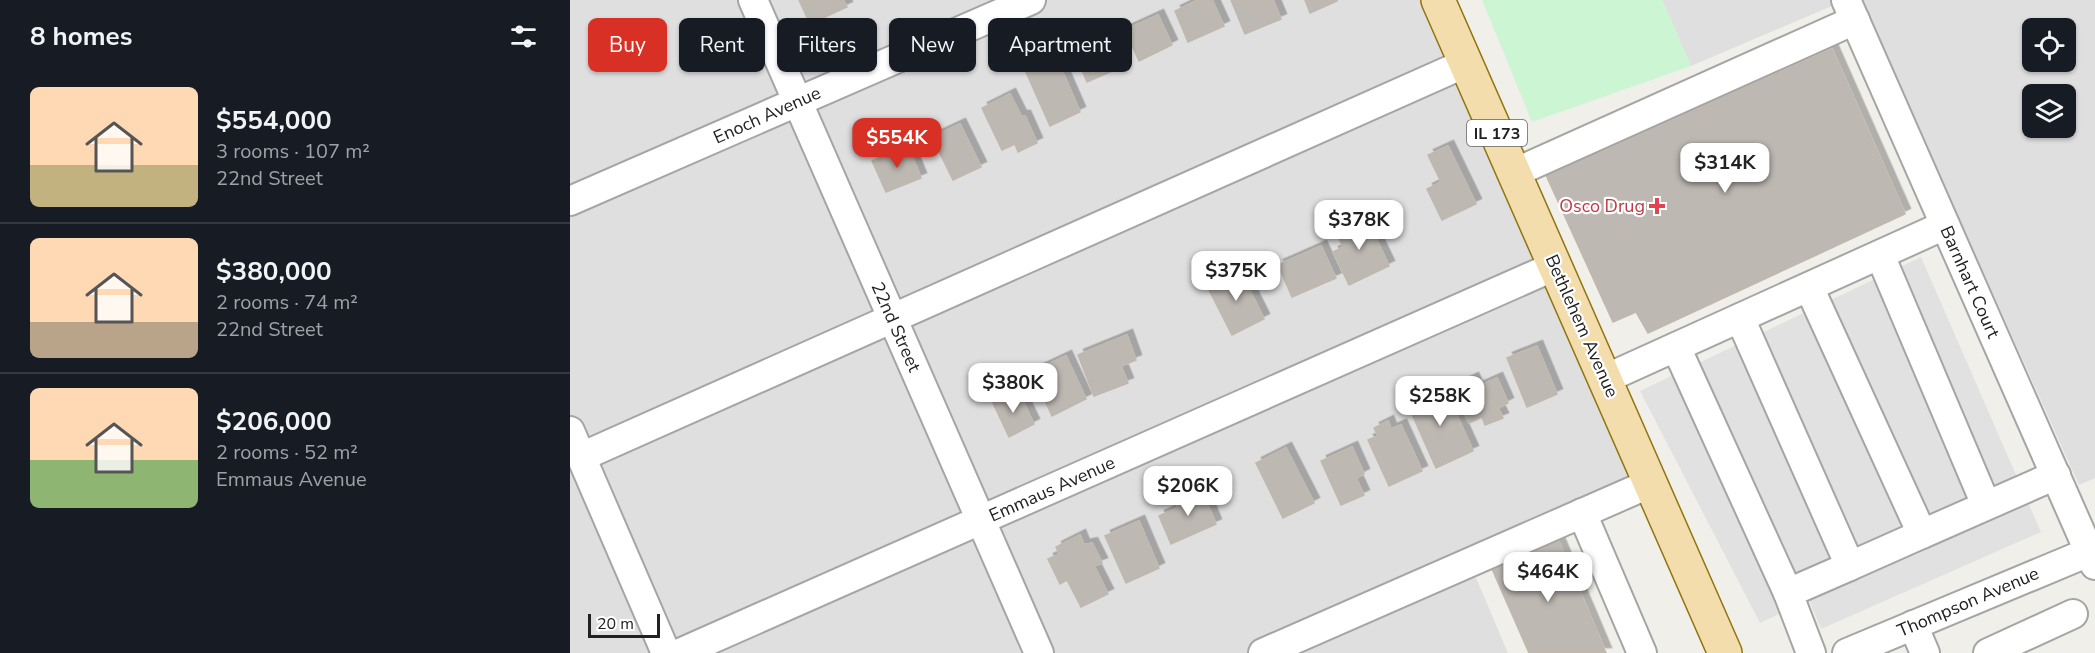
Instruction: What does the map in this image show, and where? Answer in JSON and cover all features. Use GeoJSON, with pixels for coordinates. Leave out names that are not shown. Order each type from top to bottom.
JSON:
{"type":"FeatureCollection","features":[{"type":"Feature","properties":{"kind":"main road","name":"Bethlehem Avenue"},"geometry":{"type":"LineString","coordinates":[[1438,0],[1725,653]]}},
{"type":"Feature","properties":{"kind":"street","name":"22nd Street"},"geometry":{"type":"LineString","coordinates":[[753,0],[1039,653]]}},
{"type":"Feature","properties":{"kind":"street","name":"Enoch Avenue"},"geometry":{"type":"LineString","coordinates":[[570,201],[1030,0]]}},
{"type":"Feature","properties":{"kind":"street"},"geometry":{"type":"LineString","coordinates":[[1514,173],[1851,10]]}},
{"type":"Feature","properties":{"kind":"street","name":"Barnhart Court"},"geometry":{"type":"LineString","coordinates":[[1851,10],[2092,558]]}},
{"type":"Feature","properties":{"kind":"street"},"geometry":{"type":"LineString","coordinates":[[666,653],[575,444],[892,318],[1466,63]]}},
{"type":"Feature","properties":{"kind":"street"},"geometry":{"type":"LineString","coordinates":[[1605,379],[1945,225]]}},
{"type":"Feature","properties":{"kind":"street"},"geometry":{"type":"LineString","coordinates":[[1880,255],[1986,505]]}},
{"type":"Feature","properties":{"kind":"street","name":"Emmaus Avenue"},"geometry":{"type":"LineString","coordinates":[[680,653],[1555,266]]}},
{"type":"Feature","properties":{"kind":"street"},"geometry":{"type":"LineString","coordinates":[[1809,287],[1922,534]]}},
{"type":"Feature","properties":{"kind":"street"},"geometry":{"type":"LineString","coordinates":[[1740,318],[1850,566]]}},
{"type":"Feature","properties":{"kind":"street"},"geometry":{"type":"LineString","coordinates":[[1676,347],[1788,593],[1811,653]]}},
{"type":"Feature","properties":{"kind":"street"},"geometry":{"type":"LineString","coordinates":[[1788,593],[2056,475]]}},
{"type":"Feature","properties":{"kind":"street"},"geometry":{"type":"LineString","coordinates":[[1263,653],[1651,483]]}},
{"type":"Feature","properties":{"kind":"street"},"geometry":{"type":"LineString","coordinates":[[1582,513],[1642,653]]}},
{"type":"Feature","properties":{"kind":"street","name":"Thompson Avenue"},"geometry":{"type":"LineString","coordinates":[[1847,653],[2092,558]]}},
{"type":"Feature","properties":{"kind":"street"},"geometry":{"type":"LineString","coordinates":[[1988,653],[2073,614]]}},
{"type":"Feature","properties":{"kind":"street"},"geometry":{"type":"LineString","coordinates":[[1913,626],[1925,653]]}},
{"type":"Feature","properties":{"kind":"shaded area"},"geometry":{"type":"Polygon","coordinates":[[[570,0],[1421,0],[1638,497],[1474,573],[1508,653],[570,653],[570,0]]]}},
{"type":"Feature","properties":{"kind":"shaded area"},"geometry":{"type":"Polygon","coordinates":[[[1662,0],[1846,0],[1691,66],[1662,0]]]}},
{"type":"Feature","properties":{"kind":"shaded area"},"geometry":{"type":"Polygon","coordinates":[[[1861,0],[2095,0],[2095,478],[2079,485],[1861,0]]]}},
{"type":"Feature","properties":{"kind":"shaded area"},"geometry":{"type":"Polygon","coordinates":[[[1921,257],[2041,532],[1821,629],[1809,600],[1760,623],[1640,391],[1921,257]]]}},
{"type":"Feature","properties":{"kind":"green space"},"geometry":{"type":"Polygon","coordinates":[[[1482,0],[1662,0],[1691,66],[1532,122],[1482,0]]]}},
{"type":"Feature","properties":{"kind":"building"},"geometry":{"type":"Polygon","coordinates":[[[799,0],[843,0],[847,7],[823,18],[807,18],[799,0]]]}},
{"type":"Feature","properties":{"kind":"building"},"geometry":{"type":"Polygon","coordinates":[[[1198,0],[1212,0],[1224,26],[1188,42],[1175,11],[1198,0]]]}},
{"type":"Feature","properties":{"kind":"building"},"geometry":{"type":"Polygon","coordinates":[[[1231,0],[1273,0],[1281,19],[1245,34],[1231,0]]]}},
{"type":"Feature","properties":{"kind":"building"},"geometry":{"type":"Polygon","coordinates":[[[1305,0],[1337,0],[1337,1],[1310,13],[1305,0]]]}},
{"type":"Feature","properties":{"kind":"building"},"geometry":{"type":"Polygon","coordinates":[[[1158,15],[1172,45],[1139,61],[1132,46],[1132,27],[1158,15]]]}},
{"type":"Feature","properties":{"kind":"building"},"geometry":{"type":"Polygon","coordinates":[[[1832,49],[1905,214],[1648,333],[1636,312],[1613,322],[1540,162],[1591,140],[1598,154],[1832,49]]]}},
{"type":"Feature","properties":{"kind":"building"},"geometry":{"type":"Polygon","coordinates":[[[1026,72],[1063,72],[1080,112],[1050,126],[1026,72]]]}},
{"type":"Feature","properties":{"kind":"building"},"geometry":{"type":"Polygon","coordinates":[[[1083,72],[1110,72],[1087,82],[1083,72]]]}},
{"type":"Feature","properties":{"kind":"building"},"geometry":{"type":"Polygon","coordinates":[[[1010,94],[1021,116],[1025,116],[1037,143],[1018,152],[1015,144],[1002,150],[982,108],[1010,94]]]}},
{"type":"Feature","properties":{"kind":"building"},"geometry":{"type":"Polygon","coordinates":[[[960,124],[981,167],[953,180],[932,137],[960,124]]]}},
{"type":"Feature","properties":{"kind":"building"},"geometry":{"type":"Polygon","coordinates":[[[908,146],[921,178],[886,192],[872,161],[908,146]]]}},
{"type":"Feature","properties":{"kind":"building"},"geometry":{"type":"Polygon","coordinates":[[[1448,146],[1476,204],[1442,220],[1427,189],[1441,182],[1428,155],[1448,146]]]}},
{"type":"Feature","properties":{"kind":"building"},"geometry":{"type":"Polygon","coordinates":[[[1364,213],[1389,266],[1349,285],[1333,252],[1343,247],[1338,236],[1345,235],[1340,224],[1364,213]]]}},
{"type":"Feature","properties":{"kind":"building"},"geometry":{"type":"Polygon","coordinates":[[[1321,246],[1336,278],[1292,297],[1278,265],[1321,246]]]}},
{"type":"Feature","properties":{"kind":"building"},"geometry":{"type":"Polygon","coordinates":[[[1239,269],[1264,319],[1232,335],[1207,286],[1239,269]]]}},
{"type":"Feature","properties":{"kind":"building"},"geometry":{"type":"Polygon","coordinates":[[[1127,335],[1136,360],[1121,366],[1128,383],[1094,396],[1078,355],[1127,335]]]}},
{"type":"Feature","properties":{"kind":"building"},"geometry":{"type":"Polygon","coordinates":[[[1537,346],[1557,394],[1527,407],[1507,358],[1537,346]]]}},
{"type":"Feature","properties":{"kind":"building"},"geometry":{"type":"Polygon","coordinates":[[[1066,356],[1086,399],[1052,416],[1043,396],[1049,393],[1038,369],[1066,356]]]}},
{"type":"Feature","properties":{"kind":"building"},"geometry":{"type":"Polygon","coordinates":[[[1473,378],[1477,387],[1497,378],[1508,403],[1498,408],[1503,418],[1485,425],[1482,417],[1469,423],[1452,388],[1473,378]]]}},
{"type":"Feature","properties":{"kind":"building"},"geometry":{"type":"Polygon","coordinates":[[[1444,387],[1473,451],[1436,468],[1407,403],[1444,387]]]}},
{"type":"Feature","properties":{"kind":"building"},"geometry":{"type":"Polygon","coordinates":[[[1018,391],[1034,424],[1009,437],[993,403],[1018,391]]]}},
{"type":"Feature","properties":{"kind":"building"},"geometry":{"type":"Polygon","coordinates":[[[1388,421],[1391,429],[1401,425],[1422,471],[1389,486],[1368,440],[1378,436],[1374,428],[1388,421]]]}},
{"type":"Feature","properties":{"kind":"building"},"geometry":{"type":"Polygon","coordinates":[[[1352,447],[1364,474],[1356,478],[1364,495],[1341,505],[1321,461],[1352,447]]]}},
{"type":"Feature","properties":{"kind":"building"},"geometry":{"type":"Polygon","coordinates":[[[1286,448],[1314,503],[1283,518],[1256,463],[1286,448]]]}},
{"type":"Feature","properties":{"kind":"building"},"geometry":{"type":"Polygon","coordinates":[[[1201,489],[1216,524],[1171,544],[1159,516],[1177,508],[1178,499],[1201,489]]]}},
{"type":"Feature","properties":{"kind":"building"},"geometry":{"type":"Polygon","coordinates":[[[1139,521],[1159,568],[1126,583],[1105,536],[1139,521]]]}},
{"type":"Feature","properties":{"kind":"building"},"geometry":{"type":"Polygon","coordinates":[[[1080,535],[1084,545],[1092,543],[1102,563],[1094,566],[1108,594],[1081,607],[1067,580],[1060,584],[1048,559],[1059,554],[1056,547],[1080,535]]]}},
{"type":"Feature","properties":{"kind":"building"},"geometry":{"type":"Polygon","coordinates":[[[1558,540],[1606,653],[1529,653],[1492,569],[1558,540]]]}},
{"type":"Feature","properties":{"kind":"place","name":"Osco Drug"},"geometry":{"type":"Point","coordinates":[1657,206]}}]}
